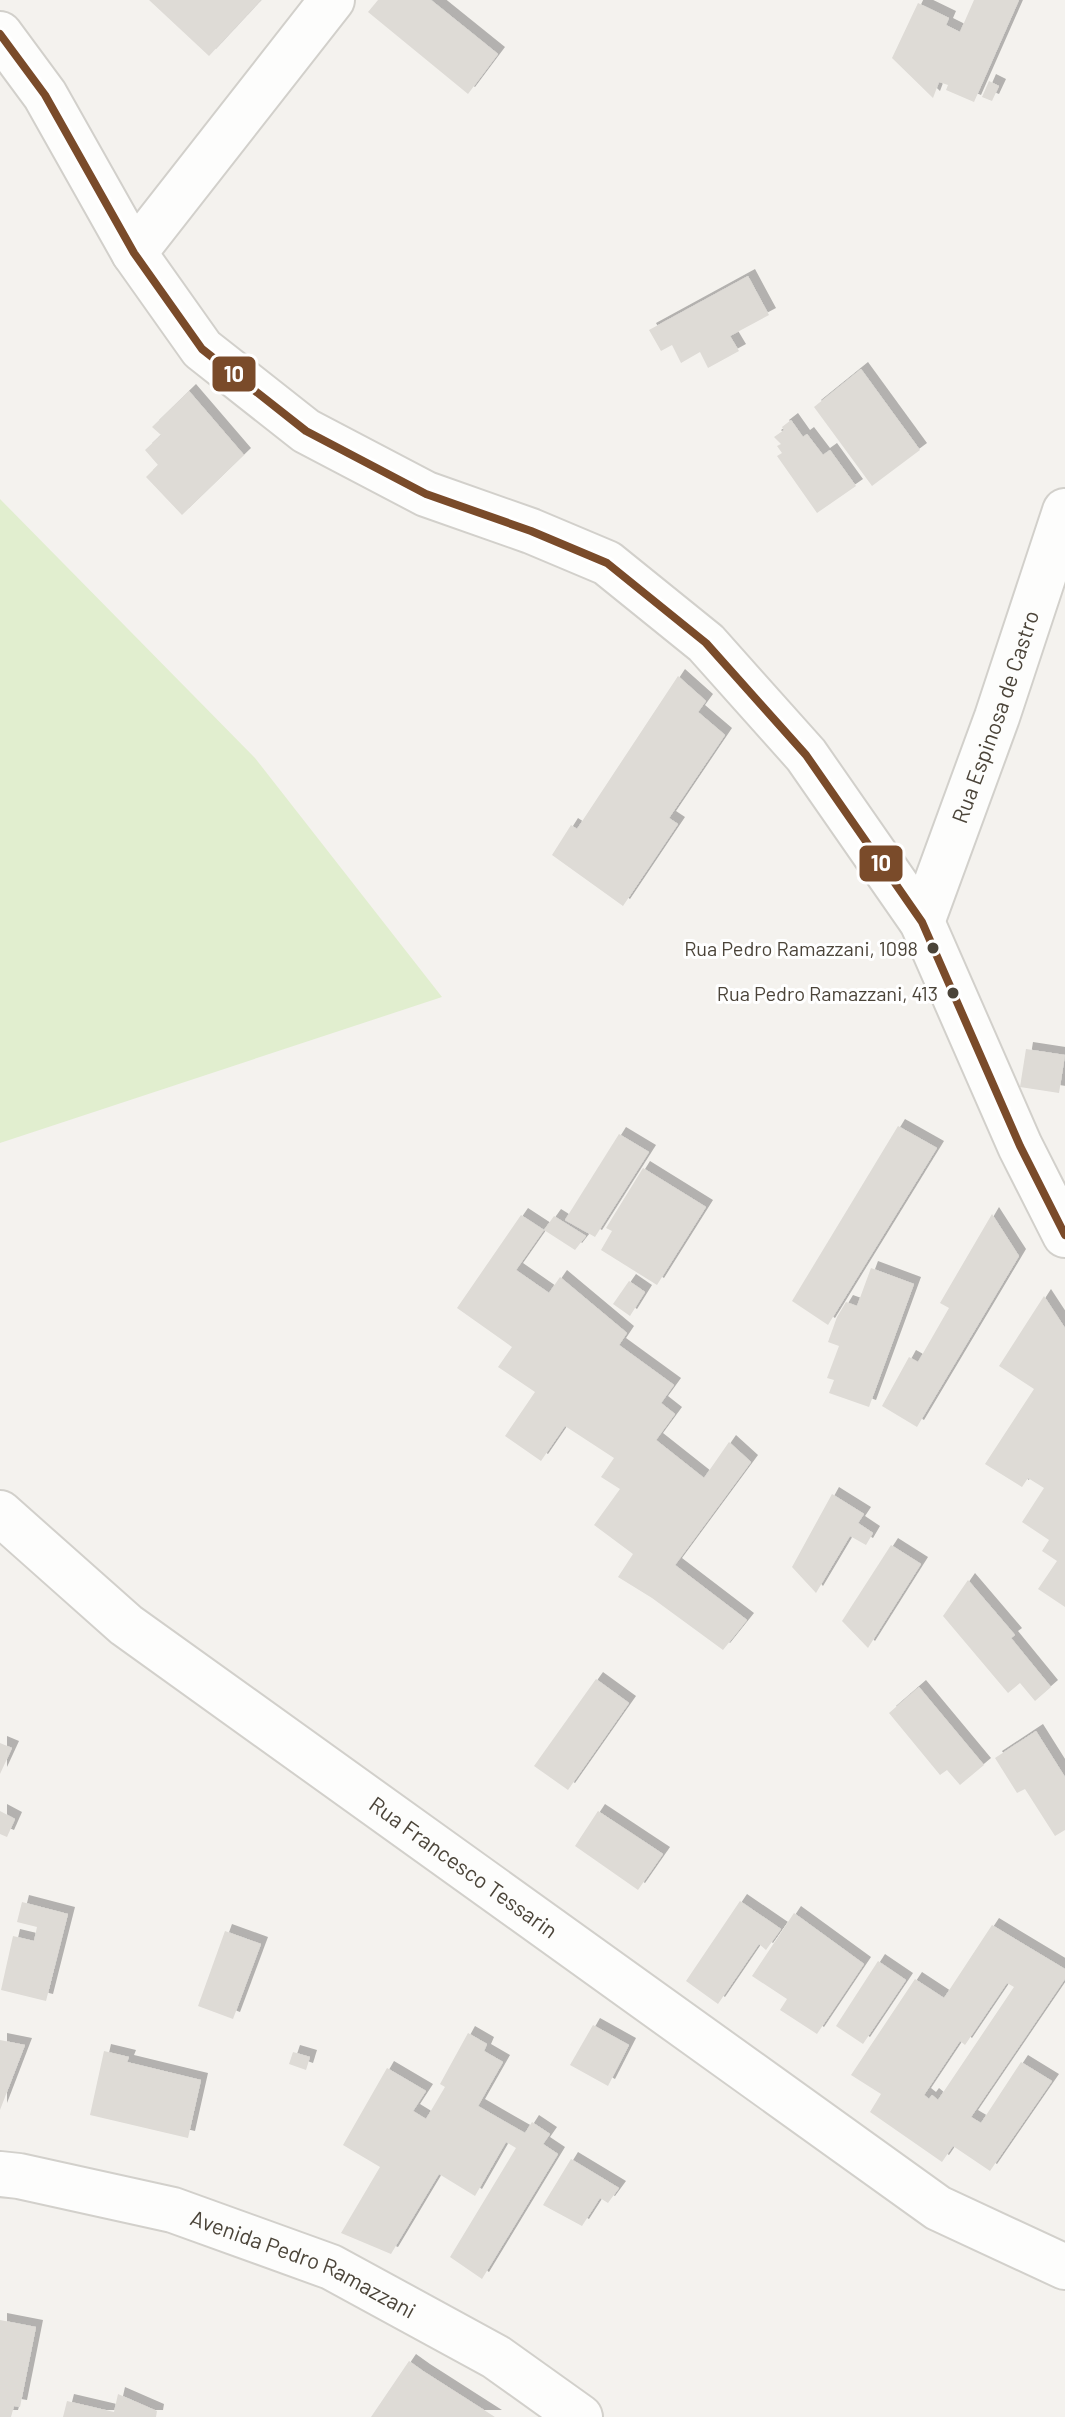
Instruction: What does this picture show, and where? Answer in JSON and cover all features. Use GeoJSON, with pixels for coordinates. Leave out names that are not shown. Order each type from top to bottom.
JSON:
{"type":"FeatureCollection","features":[{"type":"Feature","properties":{"kind":"street"},"geometry":{"type":"LineString","coordinates":[[134,253],[332,0]]}},
{"type":"Feature","properties":{"kind":"street"},"geometry":{"type":"LineString","coordinates":[[0,34],[45,95],[134,253],[202,349],[306,431],[426,494],[531,531],[607,563],[706,643],[806,755],[922,922],[1020,1146],[1065,1235]]}},
{"type":"Feature","properties":{"kind":"street","name":"Rua Espinosa de Castro"},"geometry":{"type":"LineString","coordinates":[[922,922],[997,717],[1065,511]]}},
{"type":"Feature","properties":{"kind":"street","name":"Rua Francesco Tessarin"},"geometry":{"type":"LineString","coordinates":[[0,1513],[126,1625],[938,2208],[1065,2267]]}},
{"type":"Feature","properties":{"kind":"street","name":"Avenida Pedro Ramazzani"},"geometry":{"type":"LineString","coordinates":[[0,2174],[173,2210],[331,2267],[496,2357],[580,2417]]}},
{"type":"Feature","properties":{"kind":"green space"},"geometry":{"type":"Polygon","coordinates":[[[0,499],[255,758],[442,997],[0,1143],[0,499]]]}},
{"type":"Feature","properties":{"kind":"building"},"geometry":{"type":"Polygon","coordinates":[[[149,0],[261,0],[209,56],[149,0]]]}},
{"type":"Feature","properties":{"kind":"building"},"geometry":{"type":"Polygon","coordinates":[[[378,0],[431,0],[498,54],[468,94],[368,12],[378,0]]]}},
{"type":"Feature","properties":{"kind":"building"},"geometry":{"type":"Polygon","coordinates":[[[974,0],[1019,0],[974,102],[946,90],[948,85],[939,82],[933,98],[892,58],[918,3],[949,18],[946,25],[960,32],[974,0]]]}},
{"type":"Feature","properties":{"kind":"building"},"geometry":{"type":"Polygon","coordinates":[[[989,81],[999,86],[992,101],[982,97],[989,81]]]}},
{"type":"Feature","properties":{"kind":"building"},"geometry":{"type":"Polygon","coordinates":[[[748,276],[769,315],[730,336],[739,351],[708,368],[700,352],[681,363],[672,345],[661,351],[649,330],[748,276]]]}},
{"type":"Feature","properties":{"kind":"building"},"geometry":{"type":"Polygon","coordinates":[[[861,369],[920,450],[872,486],[814,407],[861,369]]]}},
{"type":"Feature","properties":{"kind":"building"},"geometry":{"type":"Polygon","coordinates":[[[189,391],[244,455],[182,515],[146,477],[158,465],[145,450],[161,435],[152,427],[189,391]]]}},
{"type":"Feature","properties":{"kind":"building"},"geometry":{"type":"Polygon","coordinates":[[[791,420],[803,437],[807,434],[823,455],[830,450],[856,486],[817,513],[777,456],[782,453],[777,446],[781,444],[774,437],[791,420]]]}},
{"type":"Feature","properties":{"kind":"building"},"geometry":{"type":"Polygon","coordinates":[[[678,676],[706,701],[698,712],[725,735],[669,818],[678,824],[623,906],[552,855],[571,825],[577,829],[678,676]]]}},
{"type":"Feature","properties":{"kind":"building"},"geometry":{"type":"Polygon","coordinates":[[[1026,1049],[1065,1055],[1059,1093],[1020,1087],[1026,1049]]]}},
{"type":"Feature","properties":{"kind":"building"},"geometry":{"type":"Polygon","coordinates":[[[898,1126],[937,1148],[828,1325],[792,1301],[898,1126]]]}},
{"type":"Feature","properties":{"kind":"building"},"geometry":{"type":"Polygon","coordinates":[[[619,1134],[649,1152],[595,1237],[565,1220],[619,1134]]]}},
{"type":"Feature","properties":{"kind":"building"},"geometry":{"type":"Polygon","coordinates":[[[643,1168],[706,1207],[657,1285],[601,1250],[612,1231],[606,1228],[643,1168]]]}},
{"type":"Feature","properties":{"kind":"building"},"geometry":{"type":"Polygon","coordinates":[[[992,1214],[1019,1256],[917,1427],[882,1406],[909,1357],[918,1362],[949,1308],[940,1303],[992,1214]]]}},
{"type":"Feature","properties":{"kind":"building"},"geometry":{"type":"Polygon","coordinates":[[[521,1215],[544,1230],[516,1270],[549,1293],[560,1277],[627,1333],[619,1345],[674,1385],[661,1403],[675,1414],[656,1440],[704,1478],[729,1442],[751,1462],[675,1565],[747,1620],[723,1650],[618,1577],[633,1554],[594,1525],[620,1489],[601,1477],[614,1458],[565,1426],[541,1461],[505,1436],[535,1392],[498,1367],[512,1347],[457,1308],[521,1215]]]}},
{"type":"Feature","properties":{"kind":"building"},"geometry":{"type":"Polygon","coordinates":[[[554,1216],[586,1236],[575,1250],[544,1230],[554,1216]]]}},
{"type":"Feature","properties":{"kind":"building"},"geometry":{"type":"Polygon","coordinates":[[[871,1268],[914,1284],[869,1407],[829,1393],[834,1380],[827,1378],[839,1346],[828,1342],[837,1317],[846,1302],[857,1306],[871,1268]]]}},
{"type":"Feature","properties":{"kind":"building"},"geometry":{"type":"Polygon","coordinates":[[[629,1281],[645,1292],[630,1316],[613,1304],[629,1281]]]}},
{"type":"Feature","properties":{"kind":"building"},"geometry":{"type":"Polygon","coordinates":[[[1044,1296],[1065,1328],[1065,1607],[1038,1589],[1057,1561],[1042,1551],[1049,1540],[1022,1522],[1044,1488],[1028,1478],[1022,1487],[985,1464],[1034,1389],[999,1366],[1044,1296]]]}},
{"type":"Feature","properties":{"kind":"building"},"geometry":{"type":"Polygon","coordinates":[[[832,1494],[864,1514],[858,1523],[873,1533],[866,1545],[850,1536],[816,1593],[792,1567],[832,1494]]]}},
{"type":"Feature","properties":{"kind":"building"},"geometry":{"type":"Polygon","coordinates":[[[891,1545],[921,1564],[868,1648],[842,1621],[891,1545]]]}},
{"type":"Feature","properties":{"kind":"building"},"geometry":{"type":"Polygon","coordinates":[[[968,1580],[1015,1635],[1011,1638],[1051,1687],[1035,1701],[1020,1683],[1008,1693],[943,1616],[968,1580]]]}},
{"type":"Feature","properties":{"kind":"building"},"geometry":{"type":"Polygon","coordinates":[[[596,1679],[629,1703],[568,1790],[534,1766],[596,1679]]]}},
{"type":"Feature","properties":{"kind":"building"},"geometry":{"type":"Polygon","coordinates":[[[919,1687],[984,1765],[960,1785],[947,1770],[940,1775],[889,1713],[919,1687]]]}},
{"type":"Feature","properties":{"kind":"building"},"geometry":{"type":"Polygon","coordinates":[[[1036,1731],[1065,1777],[1065,1830],[1055,1836],[1025,1789],[1017,1793],[995,1758],[1036,1731]]]}},
{"type":"Feature","properties":{"kind":"building"},"geometry":{"type":"Polygon","coordinates":[[[0,1743],[12,1748],[0,1774],[0,1743]]]}},
{"type":"Feature","properties":{"kind":"building"},"geometry":{"type":"Polygon","coordinates":[[[0,1811],[15,1819],[7,1837],[0,1834],[0,1811]]]}},
{"type":"Feature","properties":{"kind":"building"},"geometry":{"type":"Polygon","coordinates":[[[598,1811],[663,1854],[638,1890],[575,1846],[598,1811]]]}},
{"type":"Feature","properties":{"kind":"building"},"geometry":{"type":"Polygon","coordinates":[[[740,1901],[781,1929],[766,1950],[759,1944],[718,2004],[686,1981],[740,1901]]]}},
{"type":"Feature","properties":{"kind":"building"},"geometry":{"type":"Polygon","coordinates":[[[22,1902],[68,1914],[46,2001],[1,1990],[13,1936],[34,1941],[37,1927],[17,1922],[22,1902]]]}},
{"type":"Feature","properties":{"kind":"building"},"geometry":{"type":"Polygon","coordinates":[[[794,1913],[864,1964],[817,2034],[780,2010],[787,1999],[752,1976],[794,1913]]]}},
{"type":"Feature","properties":{"kind":"building"},"geometry":{"type":"Polygon","coordinates":[[[992,1925],[1065,1969],[1065,1979],[971,2117],[981,2123],[1021,2062],[1052,2081],[990,2171],[953,2146],[942,2162],[870,2112],[881,2094],[851,2075],[915,1979],[944,1998],[992,1925]],[[1007,1983],[965,2045],[960,2041],[924,2095],[929,2099],[932,2095],[938,2100],[1014,1987],[1007,1983]]]}},
{"type":"Feature","properties":{"kind":"building"},"geometry":{"type":"Polygon","coordinates":[[[225,1931],[261,1944],[233,2019],[198,2006],[225,1931]]]}},
{"type":"Feature","properties":{"kind":"building"},"geometry":{"type":"Polygon","coordinates":[[[878,1961],[906,1980],[863,2044],[836,2026],[878,1961]]]}},
{"type":"Feature","properties":{"kind":"building"},"geometry":{"type":"Polygon","coordinates":[[[593,2025],[629,2045],[608,2086],[570,2065],[593,2025]]]}},
{"type":"Feature","properties":{"kind":"building"},"geometry":{"type":"Polygon","coordinates":[[[468,2033],[487,2044],[484,2051],[503,2062],[478,2106],[525,2133],[532,2122],[550,2134],[543,2144],[558,2154],[482,2279],[450,2257],[516,2148],[506,2142],[475,2196],[439,2174],[391,2254],[341,2233],[380,2167],[343,2145],[387,2068],[426,2091],[413,2111],[426,2119],[445,2087],[440,2084],[468,2033]]]}},
{"type":"Feature","properties":{"kind":"building"},"geometry":{"type":"Polygon","coordinates":[[[0,2040],[25,2045],[0,2110],[0,2040]]]}},
{"type":"Feature","properties":{"kind":"building"},"geometry":{"type":"Polygon","coordinates":[[[104,2051],[129,2057],[127,2062],[201,2080],[188,2138],[90,2115],[104,2051]]]}},
{"type":"Feature","properties":{"kind":"building"},"geometry":{"type":"Polygon","coordinates":[[[293,2052],[310,2057],[306,2070],[289,2064],[293,2052]]]}},
{"type":"Feature","properties":{"kind":"building"},"geometry":{"type":"Polygon","coordinates":[[[571,2159],[619,2188],[608,2203],[600,2198],[582,2226],[543,2205],[571,2159]]]}},
{"type":"Feature","properties":{"kind":"building"},"geometry":{"type":"Polygon","coordinates":[[[0,2320],[36,2327],[20,2407],[14,2406],[11,2417],[0,2417],[0,2320]]]}},
{"type":"Feature","properties":{"kind":"building"},"geometry":{"type":"Polygon","coordinates":[[[409,2361],[423,2371],[495,2417],[371,2417],[409,2361]]]}},
{"type":"Feature","properties":{"kind":"building"},"geometry":{"type":"Polygon","coordinates":[[[118,2394],[157,2411],[156,2417],[63,2417],[67,2401],[114,2412],[118,2394]]]}},
{"type":"Feature","properties":{"kind":"transit line","name":"10"},"geometry":{"type":"LineString","coordinates":[[0,34],[45,95],[134,253],[202,349],[306,431],[426,494],[531,531],[607,563],[706,643],[806,755],[922,922],[1020,1146],[1065,1235]]}},
{"type":"Feature","properties":{"kind":"place","name":"Rua Pedro Ramazzani, 1098"},"geometry":{"type":"Point","coordinates":[933,948]}},
{"type":"Feature","properties":{"kind":"place","name":"Rua Pedro Ramazzani, 413"},"geometry":{"type":"Point","coordinates":[953,993]}}]}
